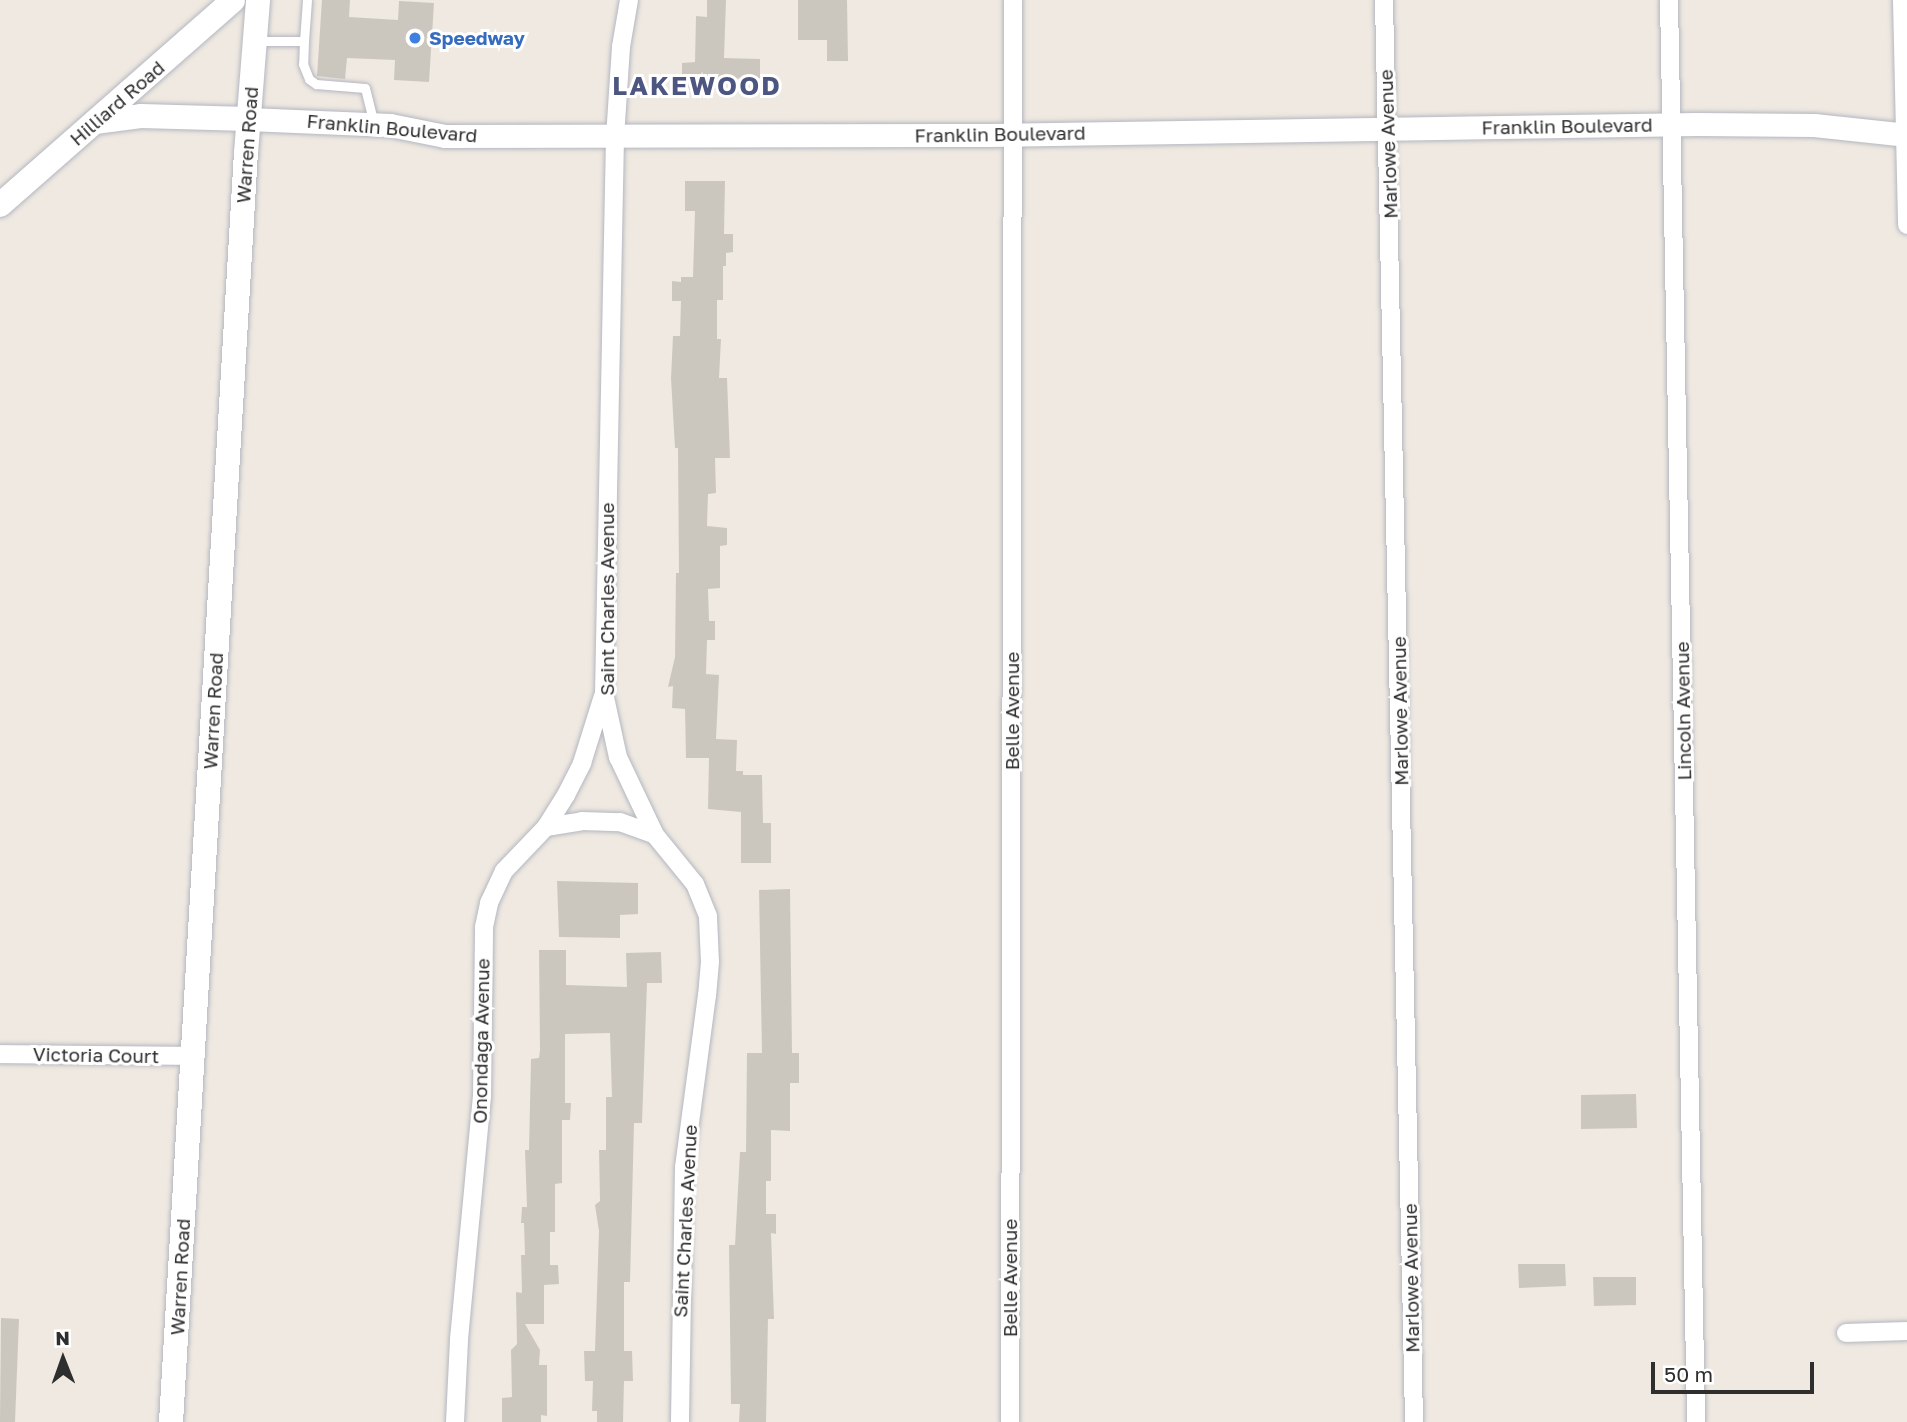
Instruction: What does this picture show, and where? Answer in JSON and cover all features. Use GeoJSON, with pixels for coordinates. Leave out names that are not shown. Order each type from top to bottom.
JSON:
{"type":"FeatureCollection","features":[{"type":"Feature","properties":{"kind":"main road","name":"Hilliard Road"},"geometry":{"type":"LineString","coordinates":[[0,205],[233,0]]}},
{"type":"Feature","properties":{"kind":"main road","name":"Warren Road"},"geometry":{"type":"LineString","coordinates":[[172,1422],[248,119],[258,0]]}},
{"type":"Feature","properties":{"kind":"main road","name":"Franklin Boulevard"},"geometry":{"type":"LineString","coordinates":[[94,122],[141,116],[248,119]]}},
{"type":"Feature","properties":{"kind":"street","name":"Saint Charles Avenue"},"geometry":{"type":"LineString","coordinates":[[629,0],[621,47],[615,137],[604,693],[618,757],[655,835],[695,884],[703,900],[709,933],[706,1006],[684,1167],[680,1422]]}},
{"type":"Feature","properties":{"kind":"street","name":"Belle Avenue"},"geometry":{"type":"LineString","coordinates":[[1010,1422],[1013,0]]}},
{"type":"Feature","properties":{"kind":"street","name":"Marlowe Avenue"},"geometry":{"type":"LineString","coordinates":[[1384,0],[1389,128],[1414,1422]]}},
{"type":"Feature","properties":{"kind":"street","name":"Lincoln Avenue"},"geometry":{"type":"LineString","coordinates":[[1669,0],[1696,1422]]}},
{"type":"Feature","properties":{"kind":"street"},"geometry":{"type":"LineString","coordinates":[[1902,0],[1907,225]]}},
{"type":"Feature","properties":{"kind":"street","name":"Franklin Boulevard"},"geometry":{"type":"LineString","coordinates":[[248,119],[374,123],[445,136],[1014,134],[1671,125],[1814,125],[1906,135]]}},
{"type":"Feature","properties":{"kind":"street","name":"Onondaga Avenue"},"geometry":{"type":"LineString","coordinates":[[455,1422],[482,1097],[484,927],[489,903],[504,871],[546,827],[582,763],[604,693]]}},
{"type":"Feature","properties":{"kind":"street"},"geometry":{"type":"LineString","coordinates":[[546,827],[582,821],[620,822],[655,835]]}},
{"type":"Feature","properties":{"kind":"street","name":"Victoria Court"},"geometry":{"type":"LineString","coordinates":[[0,1054],[192,1056]]}},
{"type":"Feature","properties":{"kind":"street"},"geometry":{"type":"LineString","coordinates":[[1846,1333],[1907,1331]]}},
{"type":"Feature","properties":{"kind":"lane"},"geometry":{"type":"LineString","coordinates":[[307,0],[303,64],[309,79],[316,84],[365,88],[374,123]]}},
{"type":"Feature","properties":{"kind":"lane"},"geometry":{"type":"LineString","coordinates":[[255,41],[304,41]]}},
{"type":"Feature","properties":{"kind":"building"},"geometry":{"type":"Polygon","coordinates":[[[322,0],[350,0],[349,17],[398,20],[399,1],[434,3],[429,82],[394,80],[395,60],[347,58],[345,79],[317,76],[322,0]]]}},
{"type":"Feature","properties":{"kind":"building"},"geometry":{"type":"Polygon","coordinates":[[[707,0],[726,0],[724,58],[760,59],[760,78],[718,79],[718,90],[682,90],[682,63],[695,62],[696,16],[707,17],[707,0]]]}},
{"type":"Feature","properties":{"kind":"building"},"geometry":{"type":"Polygon","coordinates":[[[798,0],[847,0],[848,61],[827,61],[827,40],[798,40],[798,0]]]}},
{"type":"Feature","properties":{"kind":"building"},"geometry":{"type":"Polygon","coordinates":[[[685,181],[725,181],[724,234],[733,234],[733,252],[726,253],[726,266],[723,266],[723,300],[717,300],[717,339],[721,339],[719,378],[727,378],[730,458],[715,458],[716,493],[708,494],[707,526],[727,528],[727,545],[720,546],[720,588],[708,589],[709,621],[715,621],[715,640],[707,640],[706,674],[719,675],[716,739],[737,740],[736,771],[743,771],[743,775],[762,775],[763,823],[771,823],[771,863],[741,863],[741,812],[708,809],[709,758],[686,758],[685,709],[672,708],[673,686],[668,687],[675,657],[676,573],[679,573],[678,448],[675,448],[671,378],[673,336],[680,336],[681,301],[672,301],[672,281],[681,282],[681,277],[693,277],[695,211],[685,211],[685,181]]]}},
{"type":"Feature","properties":{"kind":"building"},"geometry":{"type":"Polygon","coordinates":[[[557,881],[638,883],[638,914],[620,915],[620,938],[559,937],[557,881]]]}},
{"type":"Feature","properties":{"kind":"building"},"geometry":{"type":"Polygon","coordinates":[[[790,889],[792,1053],[799,1053],[799,1083],[790,1083],[790,1131],[771,1130],[771,1181],[766,1181],[766,1214],[776,1214],[776,1234],[771,1233],[774,1319],[768,1319],[766,1422],[739,1422],[740,1404],[731,1404],[729,1245],[735,1245],[740,1152],[746,1152],[747,1053],[762,1053],[759,890],[790,889]]]}},
{"type":"Feature","properties":{"kind":"building"},"geometry":{"type":"Polygon","coordinates":[[[539,950],[566,950],[566,985],[627,987],[626,953],[661,952],[662,983],[647,983],[642,1123],[634,1123],[630,1282],[624,1282],[624,1351],[632,1351],[633,1381],[624,1381],[623,1422],[597,1422],[597,1411],[592,1411],[593,1381],[585,1381],[584,1351],[595,1351],[599,1231],[595,1205],[600,1201],[599,1150],[606,1150],[606,1097],[612,1097],[610,1033],[565,1034],[565,1103],[571,1103],[570,1120],[562,1120],[562,1183],[555,1184],[555,1232],[550,1232],[550,1265],[558,1265],[559,1284],[544,1285],[544,1324],[525,1324],[540,1350],[539,1365],[547,1365],[547,1416],[541,1415],[541,1422],[502,1422],[502,1398],[512,1397],[511,1350],[517,1344],[516,1292],[522,1293],[521,1255],[525,1255],[524,1223],[521,1223],[522,1207],[527,1207],[525,1150],[529,1150],[531,1059],[539,1058],[540,1050],[539,950]]]}},
{"type":"Feature","properties":{"kind":"building"},"geometry":{"type":"Polygon","coordinates":[[[1636,1094],[1637,1128],[1581,1129],[1581,1095],[1636,1094]]]}},
{"type":"Feature","properties":{"kind":"building"},"geometry":{"type":"Polygon","coordinates":[[[1518,1264],[1565,1264],[1566,1286],[1519,1288],[1518,1264]]]}},
{"type":"Feature","properties":{"kind":"building"},"geometry":{"type":"Polygon","coordinates":[[[1593,1277],[1636,1277],[1636,1305],[1594,1306],[1593,1277]]]}},
{"type":"Feature","properties":{"kind":"building"},"geometry":{"type":"Polygon","coordinates":[[[1,1318],[19,1319],[15,1422],[0,1422],[1,1318]]]}},
{"type":"Feature","properties":{"kind":"place","name":"Speedway"},"geometry":{"type":"Point","coordinates":[415,38]}},
{"type":"Feature","properties":{"kind":"district","name":"LAKEWOOD"},"geometry":{"type":"Point","coordinates":[697,86]}}]}
